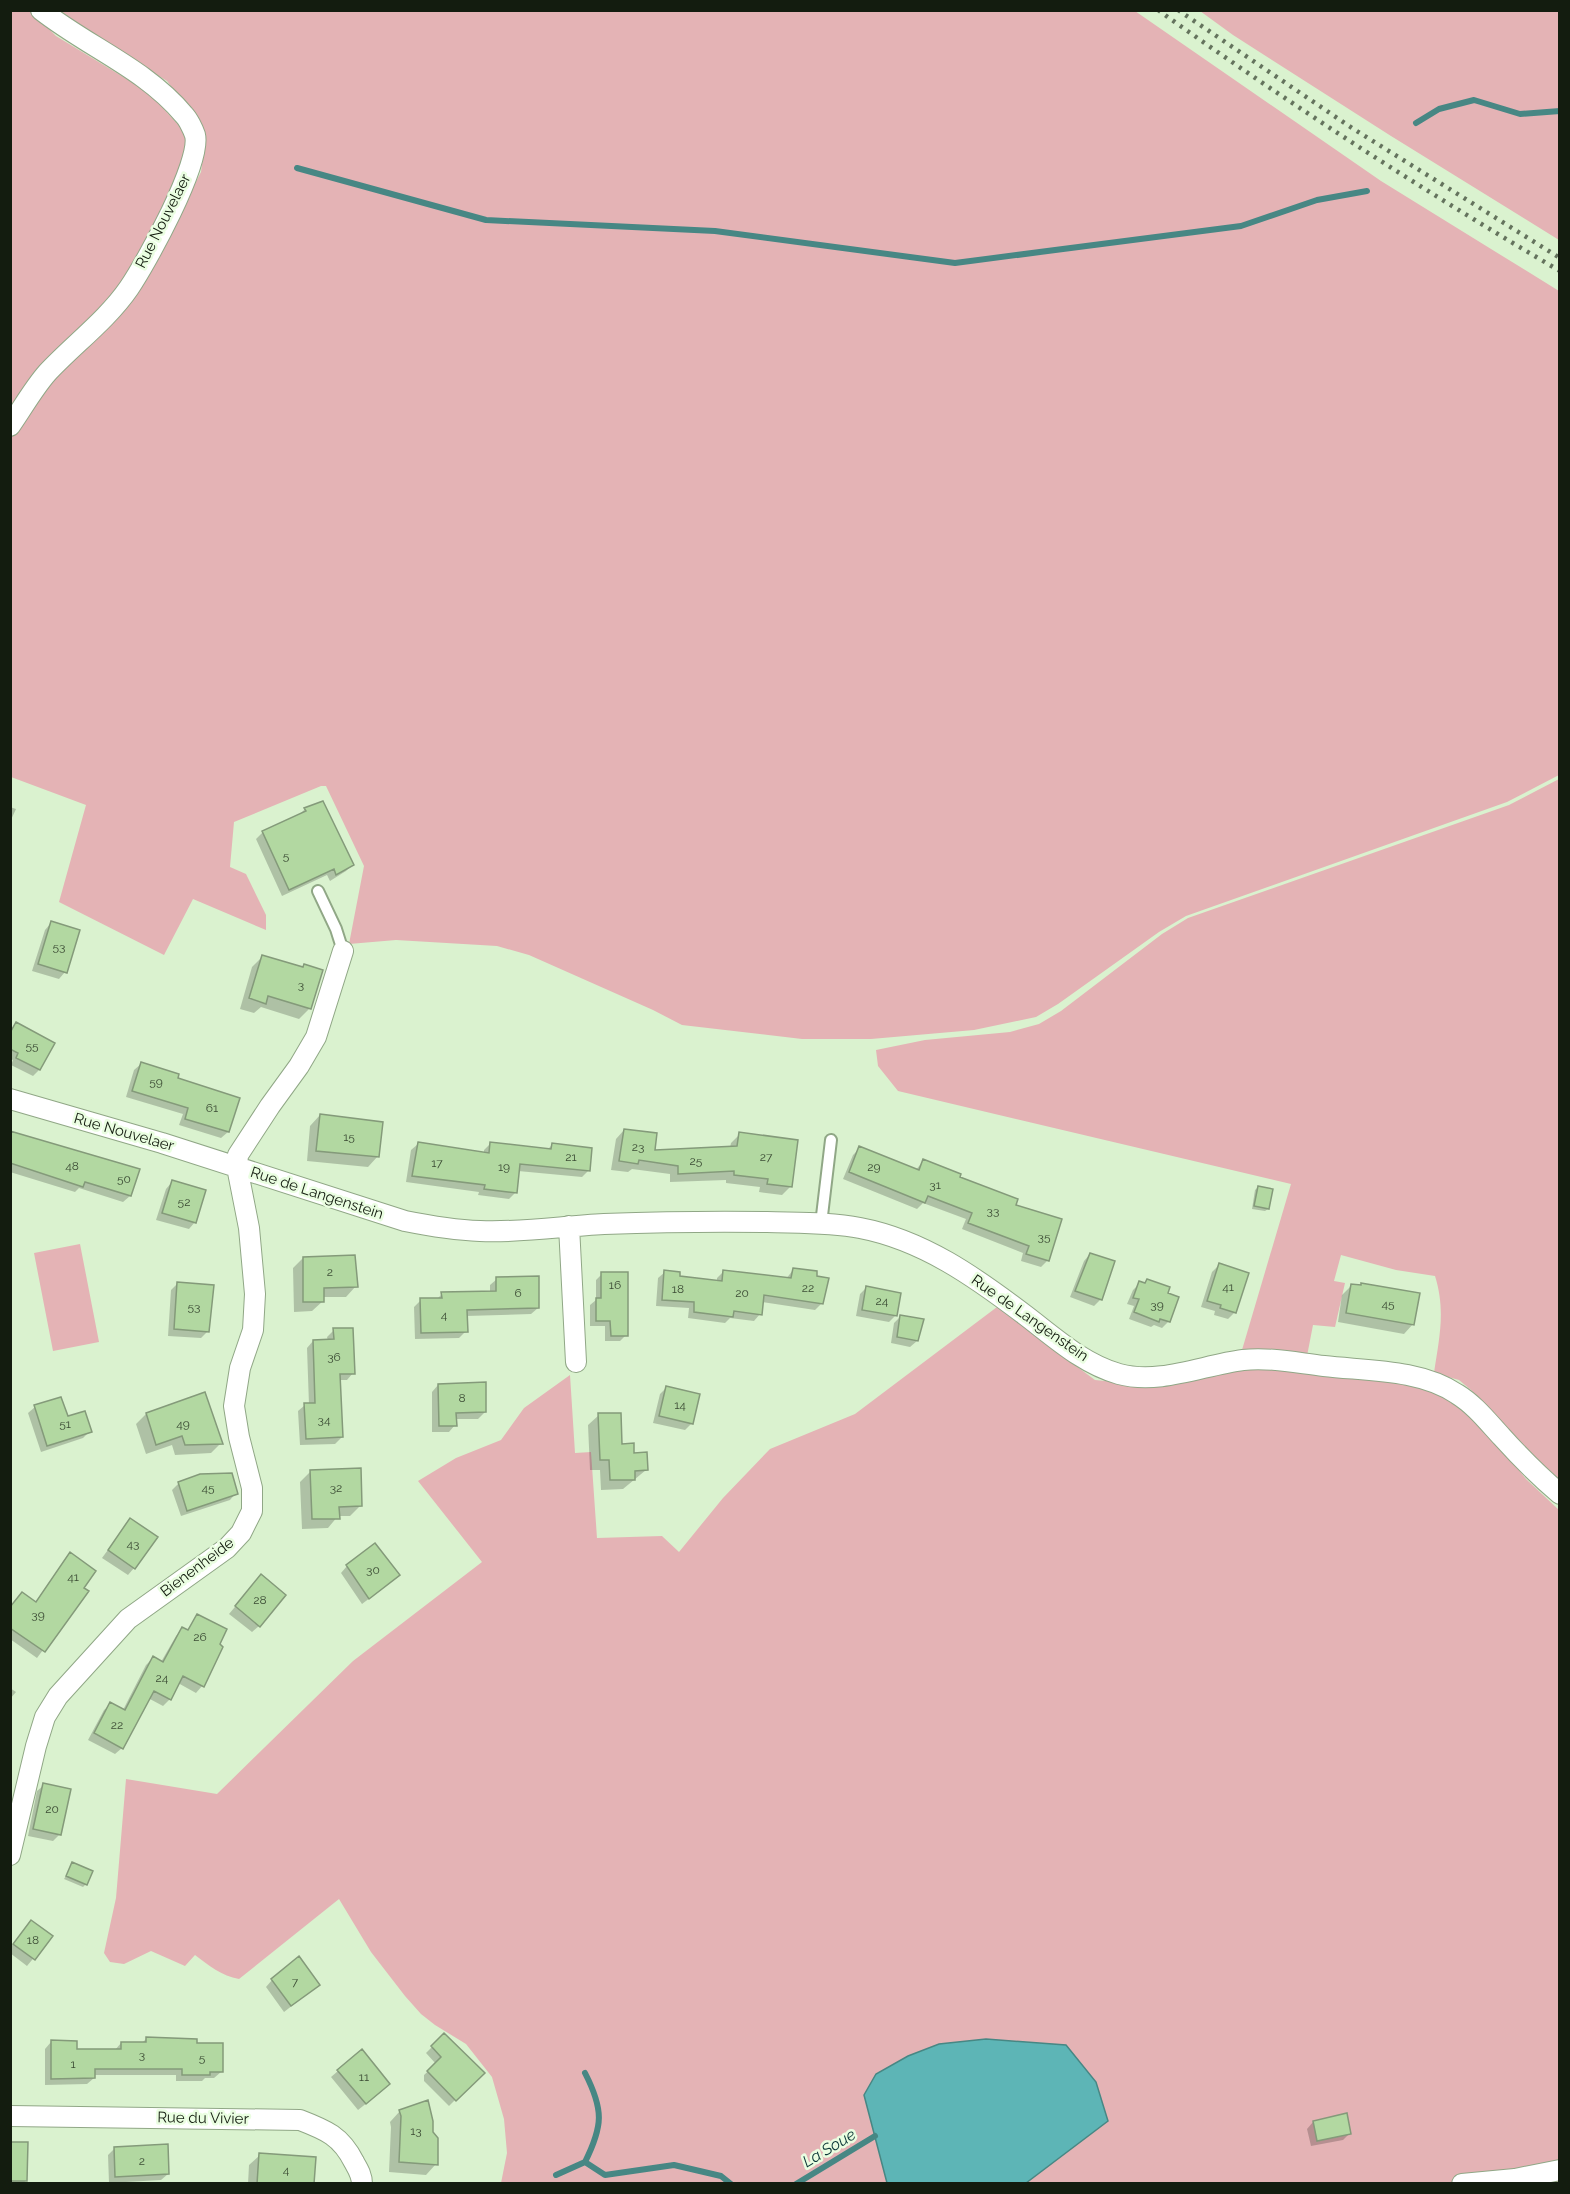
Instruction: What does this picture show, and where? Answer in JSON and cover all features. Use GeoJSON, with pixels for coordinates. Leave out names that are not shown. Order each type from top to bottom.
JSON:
{"type":"FeatureCollection","features":[{"type":"Feature","properties":{"kind":"street","name":"Rue Nouvelaer"},"geometry":{"type":"LineString","coordinates":[[10,426],[46,375],[129,289],[172,210],[187,177],[193,157],[195,136],[186,116],[149,80],[63,28],[41,10]]}},
{"type":"Feature","properties":{"kind":"street","name":"Rue de Langenstein"},"geometry":{"type":"LineString","coordinates":[[343,951],[316,1036],[299,1066],[247,1140],[238,1155],[237,1167],[405,1221],[439,1228],[481,1231],[527,1230],[680,1221],[821,1224],[859,1228],[893,1236],[922,1248],[973,1277],[1078,1355],[1097,1366],[1121,1374],[1143,1377],[1246,1360],[1281,1361],[1401,1375],[1441,1385],[1458,1394],[1476,1409],[1528,1465],[1560,1494]]}},
{"type":"Feature","properties":{"kind":"street","name":"Rue Nouvelaer"},"geometry":{"type":"LineString","coordinates":[[10,1099],[237,1167]]}},
{"type":"Feature","properties":{"kind":"street","name":"Bienenheide"},"geometry":{"type":"LineString","coordinates":[[10,1855],[36,1746],[45,1717],[57,1696],[128,1618],[227,1548],[241,1533],[252,1511],[252,1488],[238,1437],[234,1406],[240,1368],[253,1330],[255,1294],[249,1228],[237,1167]]}},
{"type":"Feature","properties":{"kind":"street"},"geometry":{"type":"LineString","coordinates":[[569,1226],[576,1362]]}},
{"type":"Feature","properties":{"kind":"street","name":"Rue du Vivier"},"geometry":{"type":"LineString","coordinates":[[10,2115],[300,2120],[326,2130],[346,2146],[362,2177],[362,2184]]}},
{"type":"Feature","properties":{"kind":"street"},"geometry":{"type":"LineString","coordinates":[[1462,2184],[1515,2179],[1560,2170]]}},
{"type":"Feature","properties":{"kind":"lane"},"geometry":{"type":"LineString","coordinates":[[318,891],[336,929],[343,951]]}},
{"type":"Feature","properties":{"kind":"lane"},"geometry":{"type":"LineString","coordinates":[[821,1224],[831,1140]]}},
{"type":"Feature","properties":{"kind":"shaded area"},"geometry":{"type":"Polygon","coordinates":[[[11,11],[31,11],[56,36],[148,92],[186,133],[185,167],[124,286],[11,415],[11,11]]]}},
{"type":"Feature","properties":{"kind":"shaded area"},"geometry":{"type":"Polygon","coordinates":[[[52,11],[1135,11],[1381,181],[1559,291],[1559,775],[1507,802],[1186,916],[1159,932],[1058,1004],[1036,1017],[974,1030],[871,1039],[802,1039],[682,1025],[529,955],[497,946],[396,940],[349,944],[364,866],[326,786],[321,786],[234,822],[230,867],[246,874],[266,915],[266,930],[193,899],[164,955],[59,902],[86,805],[11,777],[11,435],[49,378],[161,250],[201,172],[204,149],[200,126],[167,81],[52,11]]]}},
{"type":"Feature","properties":{"kind":"shaded area"},"geometry":{"type":"Polygon","coordinates":[[[1200,11],[1559,11],[1559,240],[1391,136],[1233,35],[1200,11]]]}},
{"type":"Feature","properties":{"kind":"shaded area"},"geometry":{"type":"Polygon","coordinates":[[[1559,779],[1559,1484],[1471,1390],[1459,1380],[1434,1373],[1441,1313],[1435,1276],[1396,1270],[1341,1255],[1334,1281],[1345,1283],[1335,1327],[1313,1325],[1307,1356],[1242,1350],[1291,1184],[898,1091],[878,1066],[876,1050],[925,1040],[1010,1032],[1039,1024],[1061,1011],[1162,934],[1188,918],[1509,805],[1559,779]]]}},
{"type":"Feature","properties":{"kind":"shaded area"},"geometry":{"type":"Polygon","coordinates":[[[80,1244],[99,1342],[53,1351],[34,1253],[80,1244]]]}},
{"type":"Feature","properties":{"kind":"shaded area"},"geometry":{"type":"Polygon","coordinates":[[[997,1307],[1095,1380],[1135,1384],[1257,1366],[1431,1386],[1478,1419],[1526,1479],[1559,1510],[1559,2183],[1549,2183],[1554,2173],[1466,2184],[1026,2183],[1108,2121],[1096,2082],[883,2164],[887,2183],[501,2183],[507,2153],[504,2119],[492,2077],[466,2044],[421,2014],[405,1996],[371,1952],[339,1899],[239,1979],[221,1973],[195,1955],[185,1966],[151,1951],[124,1964],[110,1962],[104,1953],[116,1898],[126,1779],[217,1794],[353,1661],[482,1562],[418,1481],[456,1458],[501,1440],[524,1408],[570,1375],[575,1453],[591,1452],[597,1538],[662,1536],[679,1552],[723,1498],[770,1449],[855,1414],[997,1307]]]}},
{"type":"Feature","properties":{"kind":"water"},"geometry":{"type":"Polygon","coordinates":[[[986,2039],[1066,2045],[1096,2082],[1108,2121],[1026,2183],[887,2183],[864,2095],[876,2074],[908,2056],[939,2044],[986,2039]]]}},
{"type":"Feature","properties":{"kind":"building"},"geometry":{"type":"Polygon","coordinates":[[[323,801],[354,865],[336,875],[334,869],[289,890],[262,831],[306,811],[304,808],[323,801]]]}},
{"type":"Feature","properties":{"kind":"building"},"geometry":{"type":"Polygon","coordinates":[[[51,921],[80,930],[67,973],[38,964],[51,921]]]}},
{"type":"Feature","properties":{"kind":"building"},"geometry":{"type":"Polygon","coordinates":[[[262,955],[303,967],[304,964],[323,970],[311,1009],[268,996],[266,1004],[249,998],[262,955]]]}},
{"type":"Feature","properties":{"kind":"building"},"geometry":{"type":"Polygon","coordinates":[[[16,1022],[55,1043],[40,1070],[16,1058],[18,1053],[10,1049],[10,1033],[16,1022]]]}},
{"type":"Feature","properties":{"kind":"building"},"geometry":{"type":"Polygon","coordinates":[[[141,1062],[179,1074],[178,1078],[240,1098],[229,1132],[185,1119],[188,1108],[132,1091],[141,1062]]]}},
{"type":"Feature","properties":{"kind":"building"},"geometry":{"type":"Polygon","coordinates":[[[320,1114],[383,1122],[379,1157],[316,1151],[320,1114]]]}},
{"type":"Feature","properties":{"kind":"building"},"geometry":{"type":"Polygon","coordinates":[[[624,1129],[657,1133],[655,1150],[737,1146],[739,1132],[798,1140],[792,1187],[767,1184],[768,1179],[734,1175],[734,1171],[678,1174],[678,1166],[639,1160],[638,1164],[619,1161],[624,1129]]]}},
{"type":"Feature","properties":{"kind":"building"},"geometry":{"type":"Polygon","coordinates":[[[10,1131],[140,1169],[131,1196],[85,1182],[83,1187],[10,1163],[10,1131]]]}},
{"type":"Feature","properties":{"kind":"building"},"geometry":{"type":"Polygon","coordinates":[[[418,1142],[489,1153],[490,1142],[551,1149],[552,1143],[592,1148],[590,1171],[520,1164],[517,1193],[484,1189],[485,1185],[412,1176],[418,1142]]]}},
{"type":"Feature","properties":{"kind":"building"},"geometry":{"type":"Polygon","coordinates":[[[859,1146],[919,1170],[923,1159],[961,1174],[960,1177],[1018,1199],[1016,1205],[1062,1219],[1049,1261],[1026,1254],[1029,1246],[968,1223],[972,1213],[928,1196],[925,1203],[849,1172],[859,1146]]]}},
{"type":"Feature","properties":{"kind":"building"},"geometry":{"type":"Polygon","coordinates":[[[172,1180],[206,1190],[196,1223],[162,1213],[172,1180]]]}},
{"type":"Feature","properties":{"kind":"building"},"geometry":{"type":"Polygon","coordinates":[[[1258,1186],[1273,1189],[1269,1209],[1254,1206],[1258,1186]]]}},
{"type":"Feature","properties":{"kind":"building"},"geometry":{"type":"Polygon","coordinates":[[[1090,1253],[1115,1261],[1102,1300],[1075,1291],[1090,1253]]]}},
{"type":"Feature","properties":{"kind":"building"},"geometry":{"type":"Polygon","coordinates":[[[355,1255],[358,1287],[324,1288],[324,1302],[303,1302],[303,1257],[355,1255]]]}},
{"type":"Feature","properties":{"kind":"building"},"geometry":{"type":"Polygon","coordinates":[[[1219,1263],[1249,1273],[1236,1313],[1207,1301],[1219,1263]]]}},
{"type":"Feature","properties":{"kind":"building"},"geometry":{"type":"Polygon","coordinates":[[[793,1268],[817,1271],[817,1276],[829,1278],[823,1304],[764,1295],[762,1315],[734,1311],[733,1317],[694,1312],[694,1302],[662,1300],[664,1270],[680,1272],[680,1276],[722,1281],[723,1270],[791,1278],[793,1268]]]}},
{"type":"Feature","properties":{"kind":"building"},"geometry":{"type":"Polygon","coordinates":[[[601,1272],[628,1272],[628,1336],[611,1336],[610,1321],[596,1321],[596,1298],[601,1298],[601,1272]]]}},
{"type":"Feature","properties":{"kind":"building"},"geometry":{"type":"Polygon","coordinates":[[[539,1276],[539,1308],[467,1310],[468,1332],[421,1333],[420,1298],[442,1298],[441,1292],[496,1291],[496,1277],[539,1276]]]}},
{"type":"Feature","properties":{"kind":"building"},"geometry":{"type":"Polygon","coordinates":[[[1147,1279],[1170,1287],[1168,1293],[1179,1297],[1170,1322],[1160,1319],[1159,1322],[1134,1312],[1139,1299],[1133,1298],[1139,1281],[1145,1283],[1147,1279]]]}},
{"type":"Feature","properties":{"kind":"building"},"geometry":{"type":"Polygon","coordinates":[[[177,1282],[214,1285],[209,1332],[174,1329],[177,1282]]]}},
{"type":"Feature","properties":{"kind":"building"},"geometry":{"type":"Polygon","coordinates":[[[1361,1283],[1420,1293],[1414,1325],[1346,1313],[1351,1284],[1361,1285],[1361,1283]]]}},
{"type":"Feature","properties":{"kind":"building"},"geometry":{"type":"Polygon","coordinates":[[[866,1286],[901,1293],[897,1316],[862,1310],[866,1286]]]}},
{"type":"Feature","properties":{"kind":"building"},"geometry":{"type":"Polygon","coordinates":[[[900,1315],[924,1319],[918,1341],[897,1337],[900,1315]]]}},
{"type":"Feature","properties":{"kind":"building"},"geometry":{"type":"Polygon","coordinates":[[[333,1328],[353,1328],[355,1374],[340,1374],[343,1437],[306,1439],[304,1403],[315,1403],[313,1340],[334,1339],[333,1328]]]}},
{"type":"Feature","properties":{"kind":"building"},"geometry":{"type":"Polygon","coordinates":[[[486,1382],[486,1412],[456,1413],[457,1426],[439,1426],[438,1384],[486,1382]]]}},
{"type":"Feature","properties":{"kind":"building"},"geometry":{"type":"Polygon","coordinates":[[[666,1386],[700,1394],[693,1424],[659,1416],[666,1386]]]}},
{"type":"Feature","properties":{"kind":"building"},"geometry":{"type":"Polygon","coordinates":[[[205,1392],[223,1444],[185,1445],[182,1436],[156,1445],[146,1413],[205,1392]]]}},
{"type":"Feature","properties":{"kind":"building"},"geometry":{"type":"Polygon","coordinates":[[[61,1397],[68,1416],[85,1411],[92,1432],[47,1446],[34,1405],[61,1397]]]}},
{"type":"Feature","properties":{"kind":"building"},"geometry":{"type":"Polygon","coordinates":[[[598,1413],[621,1413],[622,1444],[634,1443],[634,1453],[647,1452],[648,1470],[635,1471],[635,1480],[610,1480],[609,1460],[600,1460],[598,1413]]]}},
{"type":"Feature","properties":{"kind":"building"},"geometry":{"type":"Polygon","coordinates":[[[361,1468],[362,1506],[339,1507],[340,1519],[312,1519],[310,1470],[361,1468]]]}},
{"type":"Feature","properties":{"kind":"building"},"geometry":{"type":"Polygon","coordinates":[[[232,1473],[238,1494],[187,1511],[178,1482],[200,1474],[232,1473]]]}},
{"type":"Feature","properties":{"kind":"building"},"geometry":{"type":"Polygon","coordinates":[[[130,1518],[158,1537],[135,1569],[108,1550],[130,1518]]]}},
{"type":"Feature","properties":{"kind":"building"},"geometry":{"type":"Polygon","coordinates":[[[375,1543],[400,1575],[369,1599],[346,1565],[375,1543]]]}},
{"type":"Feature","properties":{"kind":"building"},"geometry":{"type":"Polygon","coordinates":[[[70,1552],[96,1571],[84,1588],[89,1591],[45,1652],[10,1628],[10,1607],[22,1592],[36,1602],[70,1552]]]}},
{"type":"Feature","properties":{"kind":"building"},"geometry":{"type":"Polygon","coordinates":[[[261,1574],[286,1595],[260,1627],[235,1606],[261,1574]]]}},
{"type":"Feature","properties":{"kind":"building"},"geometry":{"type":"Polygon","coordinates":[[[197,1614],[227,1629],[220,1644],[223,1647],[204,1687],[183,1676],[171,1700],[154,1691],[123,1749],[94,1733],[110,1702],[125,1710],[153,1656],[163,1662],[182,1627],[188,1630],[197,1614]]]}},
{"type":"Feature","properties":{"kind":"building"},"geometry":{"type":"Polygon","coordinates":[[[43,1783],[71,1789],[61,1835],[33,1829],[43,1783]]]}},
{"type":"Feature","properties":{"kind":"building"},"geometry":{"type":"Polygon","coordinates":[[[72,1862],[93,1871],[87,1885],[66,1876],[72,1862]]]}},
{"type":"Feature","properties":{"kind":"building"},"geometry":{"type":"Polygon","coordinates":[[[31,1920],[53,1936],[35,1960],[13,1944],[31,1920]]]}},
{"type":"Feature","properties":{"kind":"building"},"geometry":{"type":"Polygon","coordinates":[[[299,1956],[320,1985],[291,2006],[271,1979],[299,1956]]]}},
{"type":"Feature","properties":{"kind":"building"},"geometry":{"type":"Polygon","coordinates":[[[444,2033],[485,2073],[456,2101],[427,2071],[441,2057],[431,2046],[444,2033]]]}},
{"type":"Feature","properties":{"kind":"building"},"geometry":{"type":"Polygon","coordinates":[[[146,2037],[197,2039],[197,2043],[223,2043],[223,2072],[210,2072],[210,2075],[182,2075],[182,2069],[95,2069],[95,2078],[51,2079],[51,2040],[77,2041],[77,2049],[121,2049],[121,2042],[146,2042],[146,2037]]]}},
{"type":"Feature","properties":{"kind":"building"},"geometry":{"type":"Polygon","coordinates":[[[362,2049],[390,2084],[366,2104],[337,2070],[362,2049]]]}},
{"type":"Feature","properties":{"kind":"building"},"geometry":{"type":"Polygon","coordinates":[[[428,2100],[433,2132],[438,2138],[438,2165],[399,2162],[401,2116],[399,2110],[428,2100]]]}},
{"type":"Feature","properties":{"kind":"building"},"geometry":{"type":"Polygon","coordinates":[[[1347,2113],[1351,2134],[1317,2141],[1313,2121],[1347,2113]]]}},
{"type":"Feature","properties":{"kind":"building"},"geometry":{"type":"Polygon","coordinates":[[[10,2142],[28,2142],[27,2181],[10,2181],[10,2142]]]}},
{"type":"Feature","properties":{"kind":"building"},"geometry":{"type":"Polygon","coordinates":[[[168,2144],[169,2174],[115,2177],[114,2147],[168,2144]]]}},
{"type":"Feature","properties":{"kind":"building"},"geometry":{"type":"Polygon","coordinates":[[[259,2153],[316,2157],[314,2184],[257,2184],[259,2153]]]}},
{"type":"Feature","properties":{"kind":"waterway"},"geometry":{"type":"LineString","coordinates":[[1416,123],[1439,109],[1474,100],[1520,114],[1560,111]]}},
{"type":"Feature","properties":{"kind":"waterway"},"geometry":{"type":"LineString","coordinates":[[297,168],[486,220],[715,231],[955,263],[1241,226],[1317,200],[1367,191]]}},
{"type":"Feature","properties":{"kind":"waterway"},"geometry":{"type":"LineString","coordinates":[[585,2073],[596,2097],[599,2118],[595,2138],[585,2162]]}},
{"type":"Feature","properties":{"kind":"waterway","name":"La Soue"},"geometry":{"type":"LineString","coordinates":[[796,2184],[875,2136]]}},
{"type":"Feature","properties":{"kind":"waterway"},"geometry":{"type":"LineString","coordinates":[[556,2175],[585,2162],[605,2175],[674,2165],[721,2176],[731,2184]]}},
{"type":"Feature","properties":{"kind":"railway"},"geometry":{"type":"LineString","coordinates":[[1158,10],[1256,79],[1356,145],[1560,271]]}},
{"type":"Feature","properties":{"kind":"railway"},"geometry":{"type":"LineString","coordinates":[[1178,10],[1352,128],[1560,258]]}}]}
